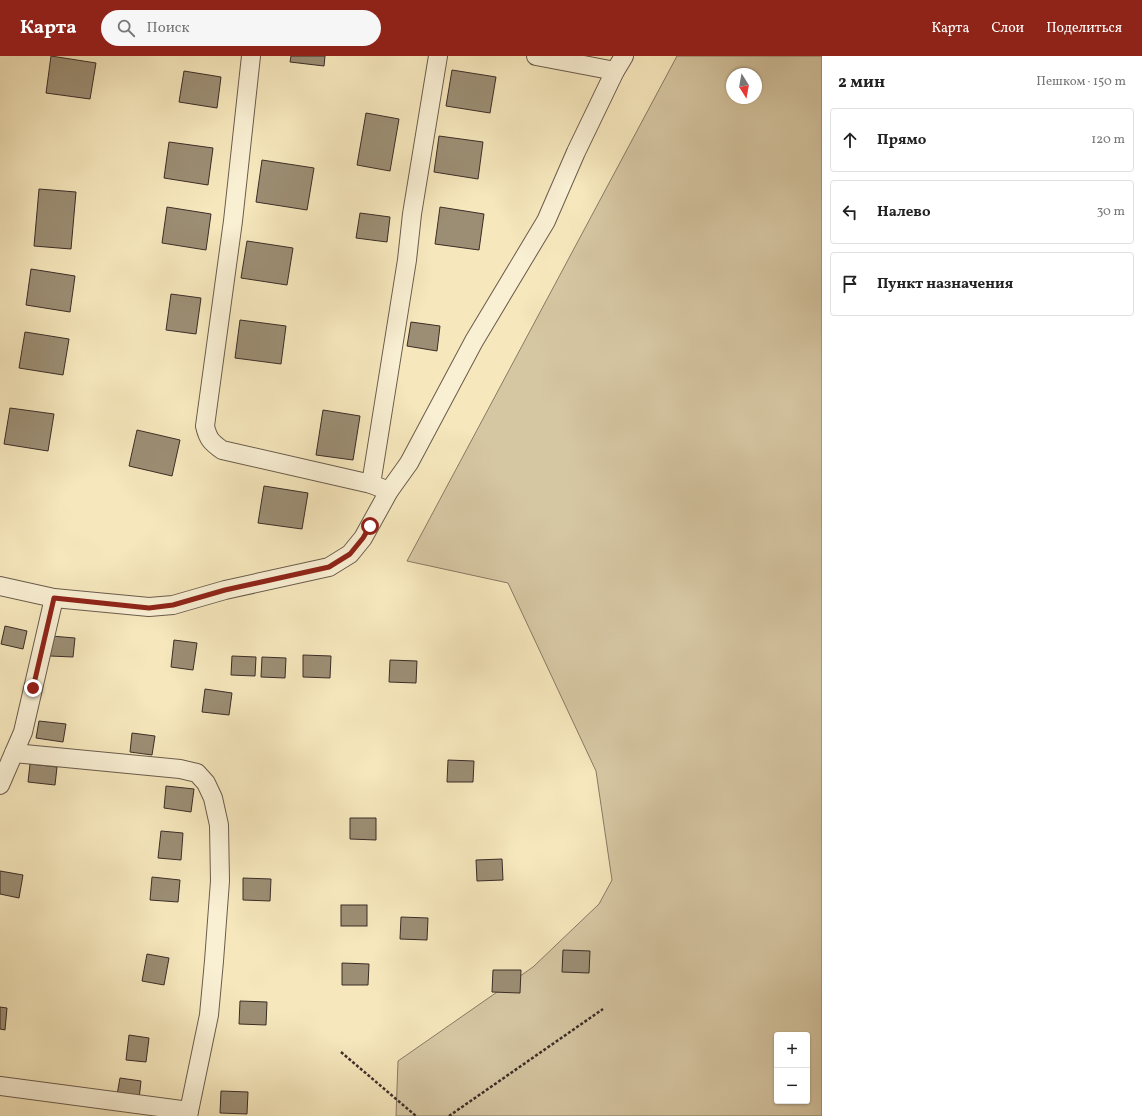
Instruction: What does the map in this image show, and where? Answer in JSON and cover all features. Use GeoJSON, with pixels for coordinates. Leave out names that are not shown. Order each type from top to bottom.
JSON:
{"type":"FeatureCollection","features":[{"type":"Feature","properties":{"kind":"street"},"geometry":{"type":"LineString","coordinates":[[251,56],[233,221],[205,426],[207,435],[211,442],[222,450],[371,484],[389,492]]}},
{"type":"Feature","properties":{"kind":"street"},"geometry":{"type":"LineString","coordinates":[[371,484],[406,268],[413,206],[438,56]]}},
{"type":"Feature","properties":{"kind":"street"},"geometry":{"type":"LineString","coordinates":[[0,586],[54,598],[149,608],[173,605],[225,590],[329,567],[350,554],[363,538],[389,492],[409,463],[474,342],[546,221],[576,152],[620,63],[536,56]]}},
{"type":"Feature","properties":{"kind":"street"},"geometry":{"type":"LineString","coordinates":[[0,785],[23,732],[54,598]]}},
{"type":"Feature","properties":{"kind":"street"},"geometry":{"type":"LineString","coordinates":[[0,1086],[188,1114],[209,1015],[220,881],[219,825],[213,798],[206,783],[197,773],[180,769],[14,753]]}},
{"type":"Feature","properties":{"kind":"path"},"geometry":{"type":"LineString","coordinates":[[449,1116],[603,1009]]}},
{"type":"Feature","properties":{"kind":"path"},"geometry":{"type":"LineString","coordinates":[[342,1052],[416,1116]]}},
{"type":"Feature","properties":{"kind":"shaded area"},"geometry":{"type":"Polygon","coordinates":[[[677,56],[822,56],[822,1116],[396,1116],[398,1061],[533,967],[599,904],[612,880],[596,771],[508,583],[407,561],[677,56]]]}},
{"type":"Feature","properties":{"kind":"building"},"geometry":{"type":"Polygon","coordinates":[[[51,56],[96,63],[90,99],[46,93],[51,56]]]}},
{"type":"Feature","properties":{"kind":"building"},"geometry":{"type":"Polygon","coordinates":[[[291,56],[325,56],[324,66],[290,62],[291,56]]]}},
{"type":"Feature","properties":{"kind":"building"},"geometry":{"type":"Polygon","coordinates":[[[452,70],[496,77],[490,113],[446,106],[452,70]]]}},
{"type":"Feature","properties":{"kind":"building"},"geometry":{"type":"Polygon","coordinates":[[[184,71],[221,77],[217,108],[179,102],[184,71]]]}},
{"type":"Feature","properties":{"kind":"building"},"geometry":{"type":"Polygon","coordinates":[[[366,113],[399,119],[390,171],[357,165],[366,113]]]}},
{"type":"Feature","properties":{"kind":"building"},"geometry":{"type":"Polygon","coordinates":[[[439,136],[483,142],[478,179],[434,172],[439,136]]]}},
{"type":"Feature","properties":{"kind":"building"},"geometry":{"type":"Polygon","coordinates":[[[169,142],[213,148],[208,185],[164,178],[169,142]]]}},
{"type":"Feature","properties":{"kind":"building"},"geometry":{"type":"Polygon","coordinates":[[[262,160],[314,168],[307,210],[256,202],[262,160]]]}},
{"type":"Feature","properties":{"kind":"building"},"geometry":{"type":"Polygon","coordinates":[[[39,189],[76,192],[71,249],[34,246],[39,189]]]}},
{"type":"Feature","properties":{"kind":"building"},"geometry":{"type":"Polygon","coordinates":[[[167,207],[211,214],[206,250],[162,243],[167,207]]]}},
{"type":"Feature","properties":{"kind":"building"},"geometry":{"type":"Polygon","coordinates":[[[440,207],[484,214],[479,250],[435,244],[440,207]]]}},
{"type":"Feature","properties":{"kind":"building"},"geometry":{"type":"Polygon","coordinates":[[[360,213],[390,217],[387,242],[356,238],[360,213]]]}},
{"type":"Feature","properties":{"kind":"building"},"geometry":{"type":"Polygon","coordinates":[[[247,241],[293,248],[287,285],[241,278],[247,241]]]}},
{"type":"Feature","properties":{"kind":"building"},"geometry":{"type":"Polygon","coordinates":[[[31,269],[75,276],[70,312],[26,305],[31,269]]]}},
{"type":"Feature","properties":{"kind":"building"},"geometry":{"type":"Polygon","coordinates":[[[171,294],[201,298],[196,334],[166,330],[171,294]]]}},
{"type":"Feature","properties":{"kind":"building"},"geometry":{"type":"Polygon","coordinates":[[[240,320],[286,326],[281,364],[235,358],[240,320]]]}},
{"type":"Feature","properties":{"kind":"building"},"geometry":{"type":"Polygon","coordinates":[[[411,322],[440,326],[437,351],[407,346],[411,322]]]}},
{"type":"Feature","properties":{"kind":"building"},"geometry":{"type":"Polygon","coordinates":[[[25,332],[69,339],[63,375],[19,368],[25,332]]]}},
{"type":"Feature","properties":{"kind":"building"},"geometry":{"type":"Polygon","coordinates":[[[10,408],[54,414],[48,451],[4,444],[10,408]]]}},
{"type":"Feature","properties":{"kind":"building"},"geometry":{"type":"Polygon","coordinates":[[[323,410],[360,416],[353,460],[316,455],[323,410]]]}},
{"type":"Feature","properties":{"kind":"building"},"geometry":{"type":"Polygon","coordinates":[[[137,430],[180,440],[172,476],[129,466],[137,430]]]}},
{"type":"Feature","properties":{"kind":"building"},"geometry":{"type":"Polygon","coordinates":[[[264,486],[308,493],[302,529],[258,523],[264,486]]]}},
{"type":"Feature","properties":{"kind":"building"},"geometry":{"type":"Polygon","coordinates":[[[5,626],[27,631],[23,649],[1,644],[5,626]]]}},
{"type":"Feature","properties":{"kind":"building"},"geometry":{"type":"Polygon","coordinates":[[[51,636],[75,638],[73,657],[50,656],[51,636]]]}},
{"type":"Feature","properties":{"kind":"building"},"geometry":{"type":"Polygon","coordinates":[[[174,640],[197,643],[193,670],[171,667],[174,640]]]}},
{"type":"Feature","properties":{"kind":"building"},"geometry":{"type":"Polygon","coordinates":[[[303,655],[331,656],[330,678],[303,677],[303,655]]]}},
{"type":"Feature","properties":{"kind":"building"},"geometry":{"type":"Polygon","coordinates":[[[232,656],[256,657],[255,676],[231,675],[232,656]]]}},
{"type":"Feature","properties":{"kind":"building"},"geometry":{"type":"Polygon","coordinates":[[[262,657],[286,658],[285,678],[261,677],[262,657]]]}},
{"type":"Feature","properties":{"kind":"building"},"geometry":{"type":"Polygon","coordinates":[[[390,660],[417,661],[416,683],[389,682],[390,660]]]}},
{"type":"Feature","properties":{"kind":"building"},"geometry":{"type":"Polygon","coordinates":[[[205,689],[232,693],[229,715],[202,712],[205,689]]]}},
{"type":"Feature","properties":{"kind":"building"},"geometry":{"type":"Polygon","coordinates":[[[39,721],[66,724],[63,742],[36,738],[39,721]]]}},
{"type":"Feature","properties":{"kind":"building"},"geometry":{"type":"Polygon","coordinates":[[[132,733],[155,736],[152,755],[130,752],[132,733]]]}},
{"type":"Feature","properties":{"kind":"building"},"geometry":{"type":"Polygon","coordinates":[[[448,760],[474,761],[473,782],[447,782],[448,760]]]}},
{"type":"Feature","properties":{"kind":"building"},"geometry":{"type":"Polygon","coordinates":[[[30,764],[57,767],[55,785],[28,782],[30,764]]]}},
{"type":"Feature","properties":{"kind":"building"},"geometry":{"type":"Polygon","coordinates":[[[166,786],[194,789],[191,812],[164,808],[166,786]]]}},
{"type":"Feature","properties":{"kind":"building"},"geometry":{"type":"Polygon","coordinates":[[[350,818],[376,818],[376,840],[350,839],[350,818]]]}},
{"type":"Feature","properties":{"kind":"building"},"geometry":{"type":"Polygon","coordinates":[[[161,831],[183,833],[181,860],[158,858],[161,831]]]}},
{"type":"Feature","properties":{"kind":"building"},"geometry":{"type":"Polygon","coordinates":[[[502,859],[503,880],[477,881],[476,860],[502,859]]]}},
{"type":"Feature","properties":{"kind":"building"},"geometry":{"type":"Polygon","coordinates":[[[0,871],[23,875],[19,898],[0,894],[0,871]]]}},
{"type":"Feature","properties":{"kind":"building"},"geometry":{"type":"Polygon","coordinates":[[[152,877],[180,880],[178,902],[150,900],[152,877]]]}},
{"type":"Feature","properties":{"kind":"building"},"geometry":{"type":"Polygon","coordinates":[[[243,878],[271,879],[270,901],[243,900],[243,878]]]}},
{"type":"Feature","properties":{"kind":"building"},"geometry":{"type":"Polygon","coordinates":[[[341,905],[367,905],[367,926],[341,926],[341,905]]]}},
{"type":"Feature","properties":{"kind":"building"},"geometry":{"type":"Polygon","coordinates":[[[401,917],[428,918],[427,940],[400,939],[401,917]]]}},
{"type":"Feature","properties":{"kind":"building"},"geometry":{"type":"Polygon","coordinates":[[[563,950],[590,951],[589,973],[562,972],[563,950]]]}},
{"type":"Feature","properties":{"kind":"building"},"geometry":{"type":"Polygon","coordinates":[[[147,954],[169,958],[164,985],[142,981],[147,954]]]}},
{"type":"Feature","properties":{"kind":"building"},"geometry":{"type":"Polygon","coordinates":[[[342,963],[369,964],[368,985],[342,985],[342,963]]]}},
{"type":"Feature","properties":{"kind":"building"},"geometry":{"type":"Polygon","coordinates":[[[493,970],[521,970],[520,993],[492,992],[493,970]]]}},
{"type":"Feature","properties":{"kind":"building"},"geometry":{"type":"Polygon","coordinates":[[[240,1001],[267,1002],[266,1025],[239,1024],[240,1001]]]}},
{"type":"Feature","properties":{"kind":"building"},"geometry":{"type":"Polygon","coordinates":[[[0,1007],[7,1008],[5,1030],[0,1029],[0,1007]]]}},
{"type":"Feature","properties":{"kind":"building"},"geometry":{"type":"Polygon","coordinates":[[[129,1035],[149,1038],[146,1062],[126,1060],[129,1035]]]}},
{"type":"Feature","properties":{"kind":"building"},"geometry":{"type":"Polygon","coordinates":[[[120,1078],[141,1081],[139,1099],[117,1095],[120,1078]]]}},
{"type":"Feature","properties":{"kind":"building"},"geometry":{"type":"Polygon","coordinates":[[[221,1091],[248,1092],[247,1114],[220,1113],[221,1091]]]}},
{"type":"Feature","properties":{"kind":"route"},"geometry":{"type":"LineString","coordinates":[[33,688],[54,598],[149,608],[173,605],[225,590],[329,567],[350,554],[363,538],[370,526]]}}]}
